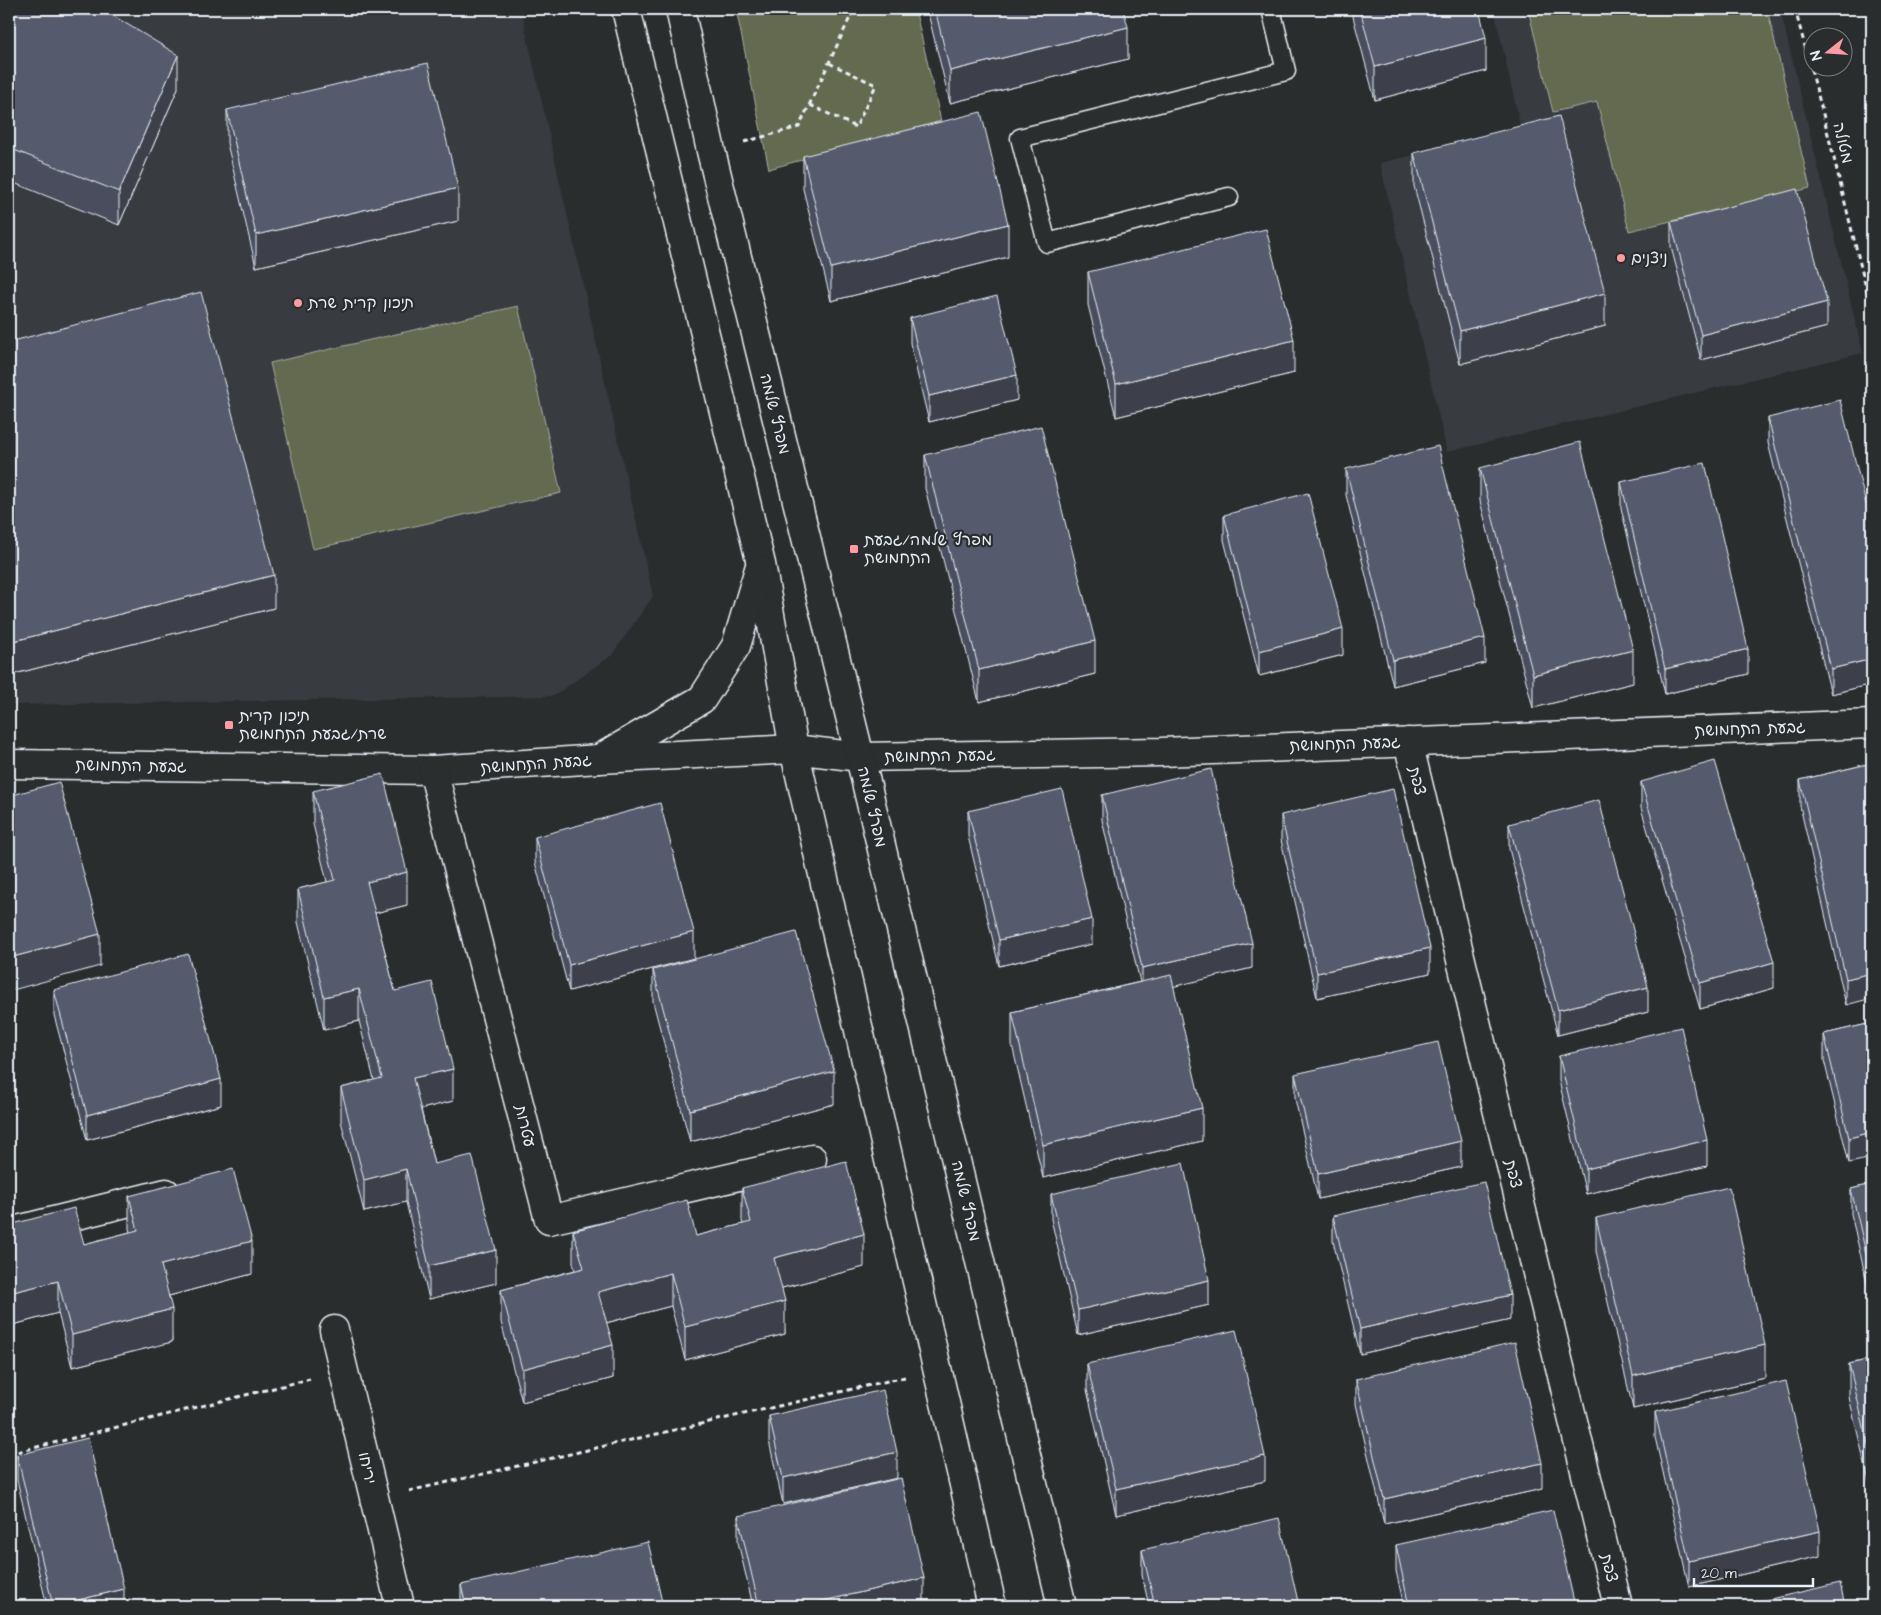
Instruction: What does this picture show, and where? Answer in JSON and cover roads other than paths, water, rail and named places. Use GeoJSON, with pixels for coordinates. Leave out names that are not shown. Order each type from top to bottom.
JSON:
{"type":"FeatureCollection","features":[{"type":"Feature","properties":{"kind":"street"},"geometry":{"type":"LineString","coordinates":[[626,9],[761,564],[794,749],[992,1606]]}},
{"type":"Feature","properties":{"kind":"street","name":"מפרץ שלמה"},"geometry":{"type":"LineString","coordinates":[[680,9],[710,151],[860,757],[1062,1606]]}},
{"type":"Feature","properties":{"kind":"street"},"geometry":{"type":"LineString","coordinates":[[599,759],[702,699],[736,646],[761,564]]}},
{"type":"Feature","properties":{"kind":"street","name":"גבעת התחמושת"},"geometry":{"type":"LineString","coordinates":[[9,764],[433,770],[794,749],[860,757],[1161,752],[1872,724]]}},
{"type":"Feature","properties":{"kind":"street","name":"צפת"},"geometry":{"type":"LineString","coordinates":[[1408,742],[1618,1606]]}},
{"type":"Feature","properties":{"kind":"street","name":"עטרות"},"geometry":{"type":"LineString","coordinates":[[433,770],[549,1220],[812,1159]]}},
{"type":"Feature","properties":{"kind":"street"},"geometry":{"type":"LineString","coordinates":[[9,1232],[167,1193]]}},
{"type":"Feature","properties":{"kind":"street","name":"יריחו"},"geometry":{"type":"LineString","coordinates":[[334,1330],[400,1606]]}},
{"type":"Feature","properties":{"kind":"lane"},"geometry":{"type":"LineString","coordinates":[[1229,197],[1047,243],[1020,138],[1286,71],[1271,9]]}},
{"type":"Feature","properties":{"kind":"place","name":"ניצנים"},"geometry":{"type":"Point","coordinates":[1621,258]}},
{"type":"Feature","properties":{"kind":"place","name":"תיכון קרית שרת"},"geometry":{"type":"Point","coordinates":[298,303]}},
{"type":"Feature","properties":{"kind":"place","name":"מפרץ שלמה/גבעת התחמושת"},"geometry":{"type":"Point","coordinates":[854,549]}},
{"type":"Feature","properties":{"kind":"place","name":"תיכון קרית שרת/גבעת התחמושת"},"geometry":{"type":"Point","coordinates":[229,725]}}]}
